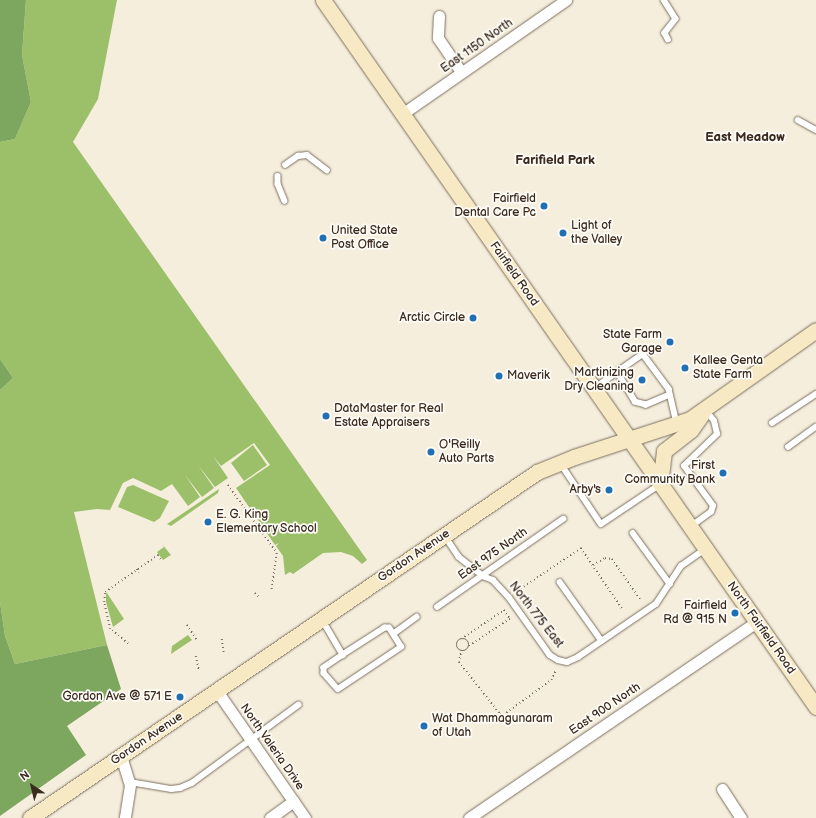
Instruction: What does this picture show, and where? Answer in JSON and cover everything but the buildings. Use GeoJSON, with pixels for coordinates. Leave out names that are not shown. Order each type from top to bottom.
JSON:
{"type":"FeatureCollection","features":[{"type":"Feature","properties":{"kind":"main road","name":"Fairfield Road"},"geometry":{"type":"LineString","coordinates":[[322,0],[706,549]]}},
{"type":"Feature","properties":{"kind":"main road","name":"Gordon Avenue"},"geometry":{"type":"LineString","coordinates":[[30,818],[529,477],[560,462],[628,438],[677,424],[705,409],[816,330]]}},
{"type":"Feature","properties":{"kind":"main road"},"geometry":{"type":"LineString","coordinates":[[660,484],[664,451],[690,430],[705,409]]}},
{"type":"Feature","properties":{"kind":"main road","name":"North Fairfield Road"},"geometry":{"type":"LineString","coordinates":[[706,549],[816,707]]}},
{"type":"Feature","properties":{"kind":"street","name":"East 1150 North"},"geometry":{"type":"LineString","coordinates":[[402,114],[566,0]]}},
{"type":"Feature","properties":{"kind":"street"},"geometry":{"type":"LineString","coordinates":[[439,16],[438,38],[461,72]]}},
{"type":"Feature","properties":{"kind":"street","name":"East 900 North"},"geometry":{"type":"LineString","coordinates":[[469,818],[756,622]]}},
{"type":"Feature","properties":{"kind":"street","name":"North Valeria Drive"},"geometry":{"type":"LineString","coordinates":[[217,691],[305,818]]}},
{"type":"Feature","properties":{"kind":"street"},"geometry":{"type":"LineString","coordinates":[[121,756],[130,782],[125,818]]}},
{"type":"Feature","properties":{"kind":"street"},"geometry":{"type":"LineString","coordinates":[[722,789],[741,818]]}},
{"type":"Feature","properties":{"kind":"street"},"geometry":{"type":"LineString","coordinates":[[270,818],[293,801]]}},
{"type":"Feature","properties":{"kind":"lane"},"geometry":{"type":"LineString","coordinates":[[664,0],[676,19],[665,33],[668,39]]}},
{"type":"Feature","properties":{"kind":"lane"},"geometry":{"type":"LineString","coordinates":[[798,120],[816,130]]}},
{"type":"Feature","properties":{"kind":"lane"},"geometry":{"type":"LineString","coordinates":[[285,165],[298,156],[307,155],[327,170]]}},
{"type":"Feature","properties":{"kind":"lane"},"geometry":{"type":"LineString","coordinates":[[278,176],[278,184],[285,201]]}},
{"type":"Feature","properties":{"kind":"lane"},"geometry":{"type":"LineString","coordinates":[[594,389],[643,354],[668,389],[677,424]]}},
{"type":"Feature","properties":{"kind":"lane"},"geometry":{"type":"LineString","coordinates":[[617,372],[636,402],[646,405],[670,395]]}},
{"type":"Feature","properties":{"kind":"lane"},"geometry":{"type":"LineString","coordinates":[[772,424],[816,394]]}},
{"type":"Feature","properties":{"kind":"lane"},"geometry":{"type":"LineString","coordinates":[[690,527],[711,512],[713,506],[684,466],[717,434],[714,421],[705,409]]}},
{"type":"Feature","properties":{"kind":"lane"},"geometry":{"type":"LineString","coordinates":[[788,446],[816,427]]}},
{"type":"Feature","properties":{"kind":"lane"},"geometry":{"type":"LineString","coordinates":[[560,462],[601,524],[660,484]]}},
{"type":"Feature","properties":{"kind":"lane","name":"East 975 North"},"geometry":{"type":"LineString","coordinates":[[436,607],[483,576],[563,519]]}},
{"type":"Feature","properties":{"kind":"lane"},"geometry":{"type":"LineString","coordinates":[[633,532],[670,584]]}},
{"type":"Feature","properties":{"kind":"lane","name":"North 775 East"},"geometry":{"type":"LineString","coordinates":[[444,535],[459,557],[483,576],[493,580],[509,597],[550,655],[558,660],[567,662],[578,657],[602,641]]}},
{"type":"Feature","properties":{"kind":"lane"},"geometry":{"type":"LineString","coordinates":[[560,582],[602,641],[656,604],[681,566],[706,549]]}},
{"type":"Feature","properties":{"kind":"lane"},"geometry":{"type":"LineString","coordinates":[[393,634],[416,617]]}},
{"type":"Feature","properties":{"kind":"lane"},"geometry":{"type":"LineString","coordinates":[[322,619],[343,655]]}},
{"type":"Feature","properties":{"kind":"lane"},"geometry":{"type":"LineString","coordinates":[[385,628],[389,628],[401,647],[338,689],[324,672],[324,668],[343,655],[385,628]]}},
{"type":"Feature","properties":{"kind":"lane"},"geometry":{"type":"LineString","coordinates":[[130,782],[180,788],[192,783],[298,704]]}},
{"type":"Feature","properties":{"kind":"path"},"geometry":{"type":"LineString","coordinates":[[228,485],[276,553],[272,590]]}},
{"type":"Feature","properties":{"kind":"path"},"geometry":{"type":"LineString","coordinates":[[517,591],[581,548],[623,610]]}},
{"type":"Feature","properties":{"kind":"path"},"geometry":{"type":"LineString","coordinates":[[128,644],[110,629],[104,602],[105,592],[158,555],[162,561]]}},
{"type":"Feature","properties":{"kind":"path"},"geometry":{"type":"LineString","coordinates":[[593,566],[605,558],[612,559],[640,599]]}},
{"type":"Feature","properties":{"kind":"path"},"geometry":{"type":"LineString","coordinates":[[137,569],[139,573]]}},
{"type":"Feature","properties":{"kind":"path"},"geometry":{"type":"LineString","coordinates":[[255,592],[260,598]]}},
{"type":"Feature","properties":{"kind":"path"},"geometry":{"type":"LineString","coordinates":[[462,650],[457,645],[461,639],[504,610],[510,619],[462,650],[459,662],[500,714],[503,715],[551,680],[556,670]]}},
{"type":"Feature","properties":{"kind":"path"},"geometry":{"type":"LineString","coordinates":[[187,625],[197,640]]}},
{"type":"Feature","properties":{"kind":"path"},"geometry":{"type":"LineString","coordinates":[[222,639],[224,653]]}},
{"type":"Feature","properties":{"kind":"path"},"geometry":{"type":"LineString","coordinates":[[461,639],[468,641],[468,647]]}},
{"type":"Feature","properties":{"kind":"path"},"geometry":{"type":"LineString","coordinates":[[196,656],[199,670]]}},
{"type":"Feature","properties":{"kind":"green space"},"geometry":{"type":"Polygon","coordinates":[[[0,0],[26,0],[22,55],[31,102],[15,139],[0,142],[0,0]]]}},
{"type":"Feature","properties":{"kind":"green space"},"geometry":{"type":"Polygon","coordinates":[[[26,0],[117,0],[98,99],[73,142],[367,560],[362,564],[353,556],[341,552],[323,553],[293,574],[290,572],[285,575],[283,556],[276,546],[279,543],[275,545],[236,488],[270,465],[254,443],[221,466],[213,456],[228,478],[215,487],[198,465],[214,488],[202,497],[185,475],[200,497],[188,506],[172,484],[161,491],[133,478],[123,483],[110,510],[97,509],[74,512],[107,645],[15,664],[5,636],[0,602],[0,390],[13,378],[0,359],[0,142],[15,139],[31,102],[22,55],[26,0]]]}},
{"type":"Feature","properties":{"kind":"green space"},"geometry":{"type":"Polygon","coordinates":[[[0,359],[13,378],[0,390],[0,359]]]}},
{"type":"Feature","properties":{"kind":"green space"},"geometry":{"type":"Polygon","coordinates":[[[253,445],[267,465],[244,481],[231,463],[253,445]]]}},
{"type":"Feature","properties":{"kind":"green space"},"geometry":{"type":"Polygon","coordinates":[[[133,485],[169,501],[160,518],[154,522],[118,507],[127,487],[133,485]]]}},
{"type":"Feature","properties":{"kind":"green space"},"geometry":{"type":"Polygon","coordinates":[[[219,489],[218,493],[171,526],[167,524],[219,489]]]}},
{"type":"Feature","properties":{"kind":"green space"},"geometry":{"type":"Polygon","coordinates":[[[162,544],[171,555],[163,560],[157,552],[164,547],[162,544]]]}},
{"type":"Feature","properties":{"kind":"green space"},"geometry":{"type":"Polygon","coordinates":[[[107,593],[124,619],[113,627],[106,602],[107,593]]]}},
{"type":"Feature","properties":{"kind":"green space"},"geometry":{"type":"Polygon","coordinates":[[[0,602],[5,636],[15,664],[107,645],[121,689],[67,726],[86,755],[0,816],[0,602]]]}},
{"type":"Feature","properties":{"kind":"green space"},"geometry":{"type":"Polygon","coordinates":[[[188,635],[192,640],[171,654],[172,646],[188,635]]]}},
{"type":"Feature","properties":{"kind":"place","name":"Fairfield Dental Care Pc"},"geometry":{"type":"Point","coordinates":[544,206]}},
{"type":"Feature","properties":{"kind":"place","name":"Light of the Valley"},"geometry":{"type":"Point","coordinates":[563,233]}},
{"type":"Feature","properties":{"kind":"place","name":"United State Post Office"},"geometry":{"type":"Point","coordinates":[323,238]}},
{"type":"Feature","properties":{"kind":"place","name":"Arctic Circle"},"geometry":{"type":"Point","coordinates":[473,318]}},
{"type":"Feature","properties":{"kind":"place","name":"State Farm Garage"},"geometry":{"type":"Point","coordinates":[670,342]}},
{"type":"Feature","properties":{"kind":"place","name":"Kallee Genta State Farm"},"geometry":{"type":"Point","coordinates":[685,368]}},
{"type":"Feature","properties":{"kind":"place","name":"Maverik"},"geometry":{"type":"Point","coordinates":[499,376]}},
{"type":"Feature","properties":{"kind":"place","name":"Martinizing Dry Cleaning"},"geometry":{"type":"Point","coordinates":[642,380]}},
{"type":"Feature","properties":{"kind":"place","name":"DataMaster for Real Estate Appraisers"},"geometry":{"type":"Point","coordinates":[326,416]}},
{"type":"Feature","properties":{"kind":"place","name":"O'Reilly Auto Parts"},"geometry":{"type":"Point","coordinates":[431,452]}},
{"type":"Feature","properties":{"kind":"place","name":"First Community Bank"},"geometry":{"type":"Point","coordinates":[723,473]}},
{"type":"Feature","properties":{"kind":"place","name":"Arby's"},"geometry":{"type":"Point","coordinates":[609,490]}},
{"type":"Feature","properties":{"kind":"place","name":"E. G. King Elementary School"},"geometry":{"type":"Point","coordinates":[208,522]}},
{"type":"Feature","properties":{"kind":"place","name":"Fairfield Rd @ 915 N"},"geometry":{"type":"Point","coordinates":[735,613]}},
{"type":"Feature","properties":{"kind":"place","name":"Gordon Ave @ 571 E"},"geometry":{"type":"Point","coordinates":[180,697]}},
{"type":"Feature","properties":{"kind":"place","name":"Wat Dhammagunaram of Utah"},"geometry":{"type":"Point","coordinates":[424,726]}},
{"type":"Feature","properties":{"kind":"district","name":"East Meadow"},"geometry":{"type":"Point","coordinates":[745,137]}},
{"type":"Feature","properties":{"kind":"district","name":"Farifield Park"},"geometry":{"type":"Point","coordinates":[555,160]}}]}
